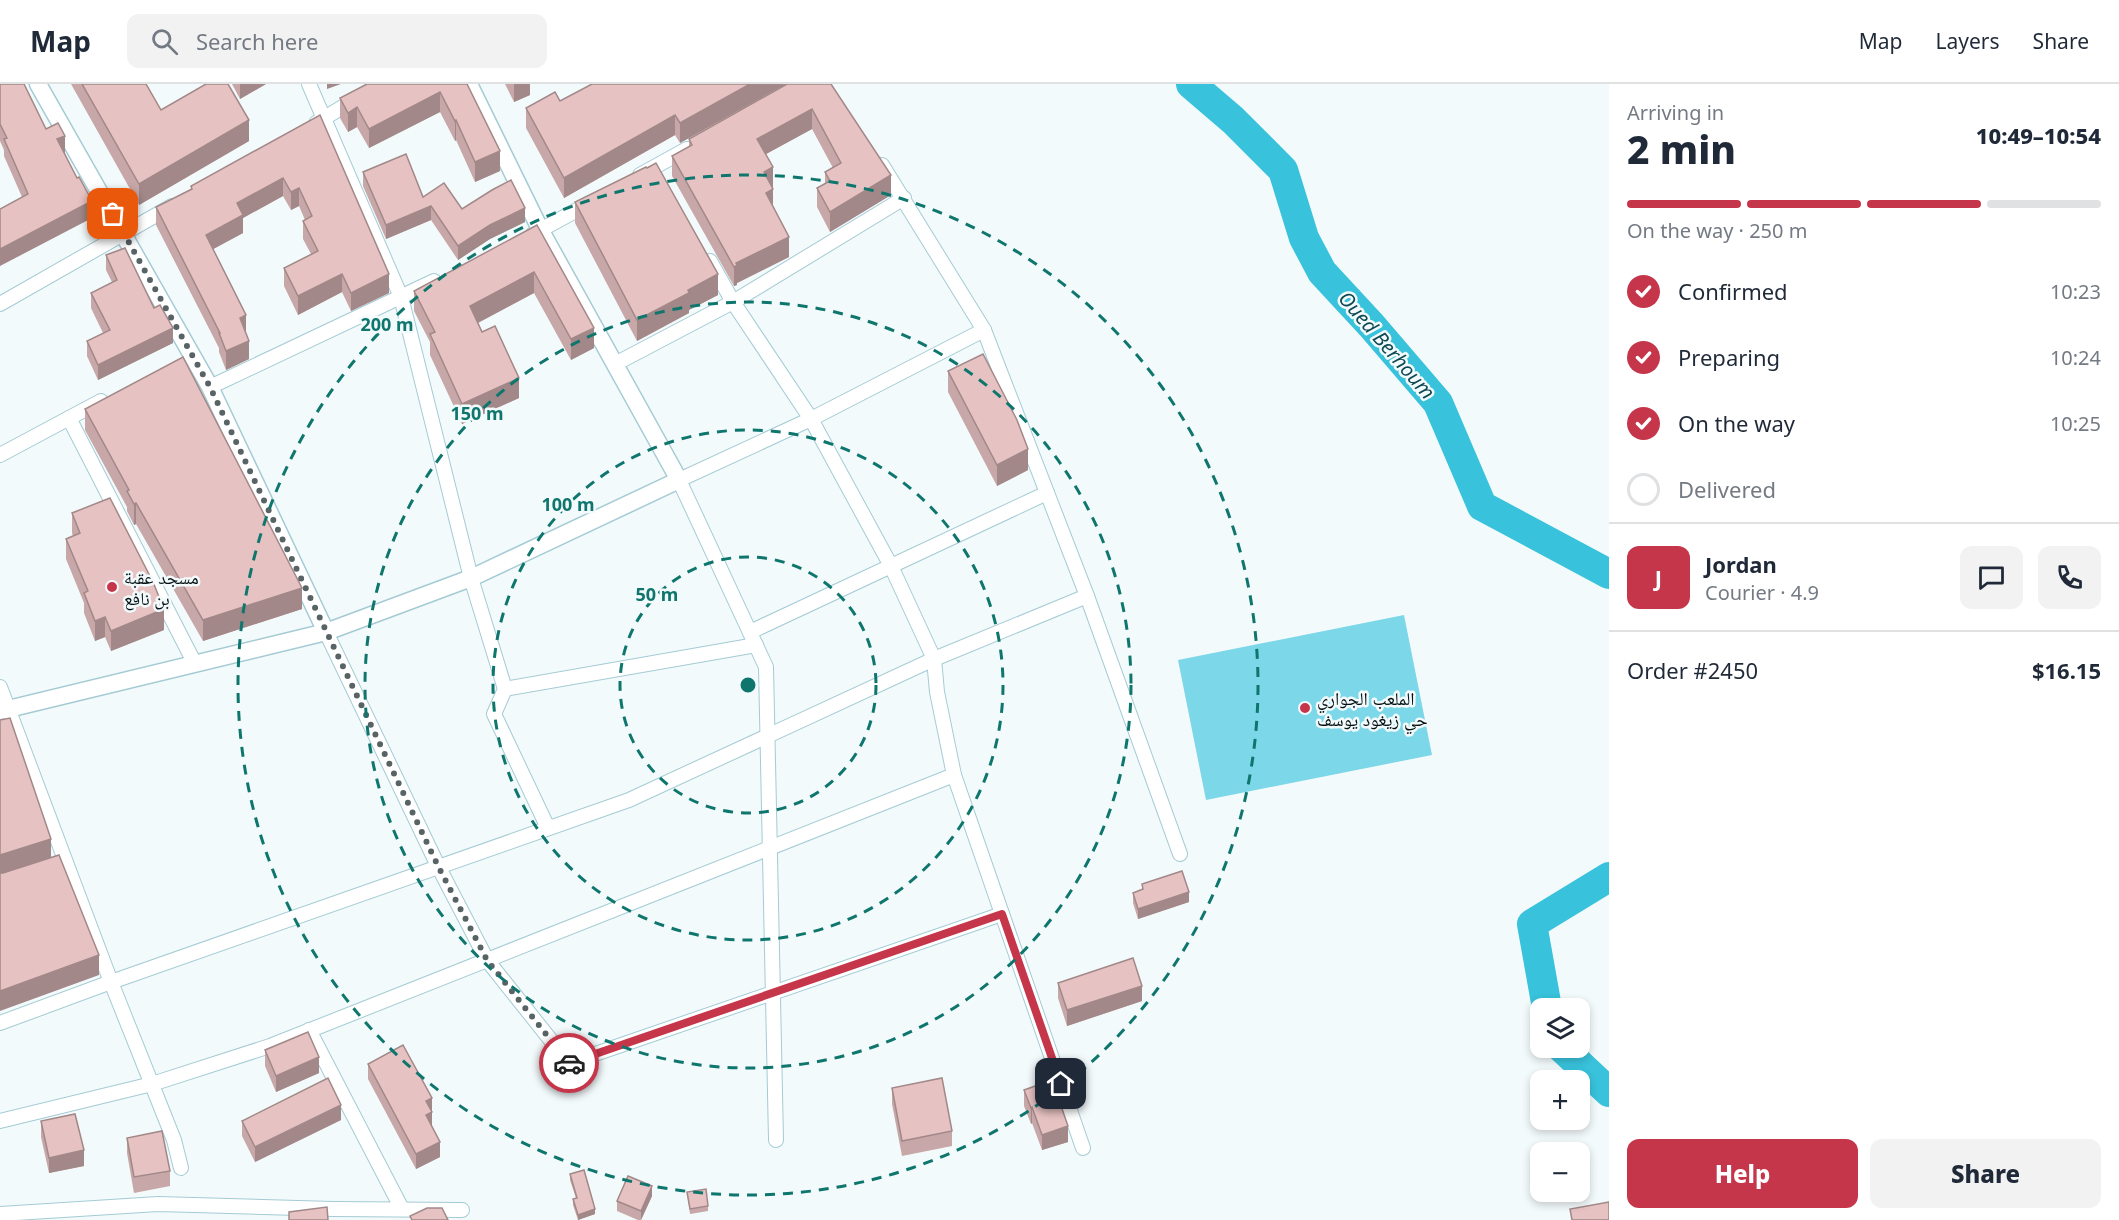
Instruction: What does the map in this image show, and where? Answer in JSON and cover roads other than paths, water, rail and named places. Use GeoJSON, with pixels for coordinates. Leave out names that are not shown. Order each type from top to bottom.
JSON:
{"type":"FeatureCollection","features":[{"type":"Feature","properties":{"kind":"street"},"geometry":{"type":"LineString","coordinates":[[38,84],[124,233],[185,357],[210,387],[438,866],[487,960],[569,1063],[1002,914]]}},
{"type":"Feature","properties":{"kind":"street"},"geometry":{"type":"LineString","coordinates":[[309,84],[401,297],[471,578],[505,689],[494,714],[548,828]]}},
{"type":"Feature","properties":{"kind":"street"},"geometry":{"type":"LineString","coordinates":[[304,130],[381,84]]}},
{"type":"Feature","properties":{"kind":"street"},"geometry":{"type":"LineString","coordinates":[[469,84],[541,231],[680,480],[766,667],[776,1140]]}},
{"type":"Feature","properties":{"kind":"street"},"geometry":{"type":"LineString","coordinates":[[624,184],[658,171],[695,144]]}},
{"type":"Feature","properties":{"kind":"street"},"geometry":{"type":"LineString","coordinates":[[873,150],[984,330],[1087,596],[1180,854]]}},
{"type":"Feature","properties":{"kind":"street"},"geometry":{"type":"LineString","coordinates":[[519,241],[603,195]]}},
{"type":"Feature","properties":{"kind":"street"},"geometry":{"type":"LineString","coordinates":[[0,304],[184,198]]}},
{"type":"Feature","properties":{"kind":"street"},"geometry":{"type":"LineString","coordinates":[[615,364],[733,302],[904,198]]}},
{"type":"Feature","properties":{"kind":"street"},"geometry":{"type":"LineString","coordinates":[[706,254],[733,302],[811,419],[891,566],[934,659],[954,775],[1083,1148]]}},
{"type":"Feature","properties":{"kind":"street"},"geometry":{"type":"LineString","coordinates":[[210,387],[444,276]]}},
{"type":"Feature","properties":{"kind":"street"},"geometry":{"type":"LineString","coordinates":[[4,710],[326,632],[471,578],[811,419],[984,330]]}},
{"type":"Feature","properties":{"kind":"street"},"geometry":{"type":"LineString","coordinates":[[0,455],[110,397]]}},
{"type":"Feature","properties":{"kind":"street"},"geometry":{"type":"LineString","coordinates":[[69,418],[195,664]]}},
{"type":"Feature","properties":{"kind":"street"},"geometry":{"type":"LineString","coordinates":[[505,689],[753,638],[891,566],[1047,494]]}},
{"type":"Feature","properties":{"kind":"street"},"geometry":{"type":"LineString","coordinates":[[0,1023],[629,800],[934,659],[1087,596]]}},
{"type":"Feature","properties":{"kind":"street"},"geometry":{"type":"LineString","coordinates":[[0,687],[4,710],[61,866],[152,1084],[174,1140],[181,1168]]}},
{"type":"Feature","properties":{"kind":"street"},"geometry":{"type":"LineString","coordinates":[[0,1121],[152,1084],[270,1046],[954,775]]}},
{"type":"Feature","properties":{"kind":"street"},"geometry":{"type":"LineString","coordinates":[[309,1030],[402,1209]]}},
{"type":"Feature","properties":{"kind":"street"},"geometry":{"type":"LineString","coordinates":[[0,1214],[158,1204],[462,1210]]}},
{"type":"Feature","properties":{"kind":"waterway","name":"Oued Berhoum"},"geometry":{"type":"LineString","coordinates":[[1191,84],[1233,120],[1283,170],[1304,238],[1322,272],[1438,403],[1482,506],[1609,574]]}},
{"type":"Feature","properties":{"kind":"waterway","name":"Oued Berhoum"},"geometry":{"type":"LineString","coordinates":[[1545,998],[1532,924],[1609,877]]}},
{"type":"Feature","properties":{"kind":"waterway","name":"Oued Berhoum"},"geometry":{"type":"LineString","coordinates":[[1573,1058],[1609,1092]]}},
{"type":"Feature","properties":{"kind":"place","name":"مسجد عقبة بن نافع"},"geometry":{"type":"Point","coordinates":[112,587]}},
{"type":"Feature","properties":{"kind":"place","name":"الملعب الجواري حي زيغود يوسف"},"geometry":{"type":"Point","coordinates":[1305,708]}}]}
